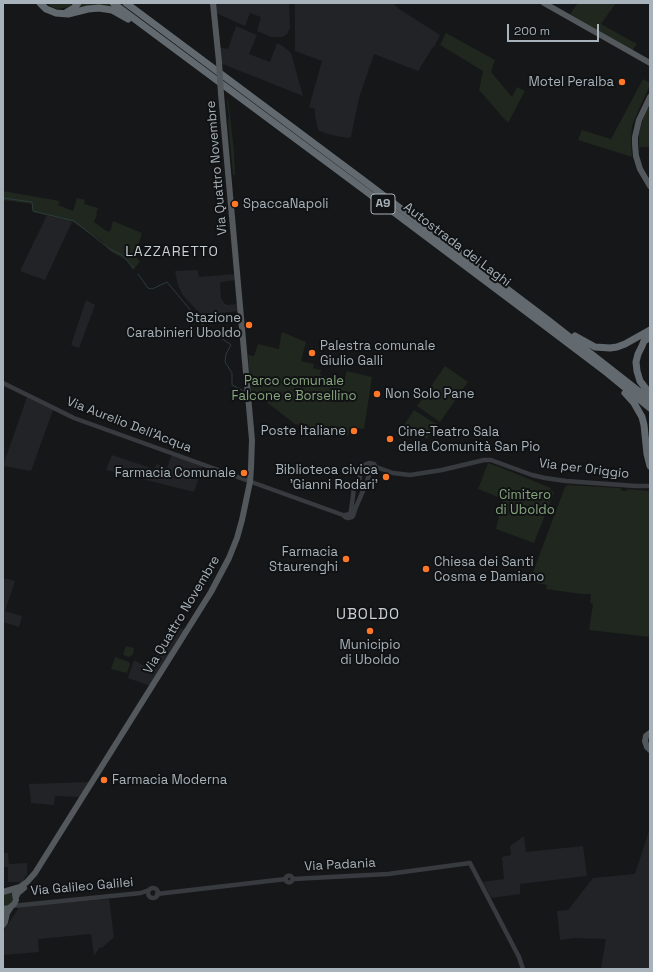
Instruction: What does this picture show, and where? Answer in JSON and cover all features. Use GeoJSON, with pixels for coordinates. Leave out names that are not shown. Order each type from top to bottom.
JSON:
{"type":"FeatureCollection","features":[{"type":"Feature","properties":{"kind":"highway"},"geometry":{"type":"LineString","coordinates":[[40,3],[51,12],[60,14],[68,14],[93,8],[112,10],[143,30],[162,40]]}},
{"type":"Feature","properties":{"kind":"highway"},"geometry":{"type":"LineString","coordinates":[[60,14],[74,8],[78,3]]}},
{"type":"Feature","properties":{"kind":"highway","name":"Autostrada dei Laghi"},"geometry":{"type":"LineString","coordinates":[[114,3],[606,372],[650,408]]}},
{"type":"Feature","properties":{"kind":"highway","name":"Autostrada dei Laghi"},"geometry":{"type":"LineString","coordinates":[[128,5],[369,184],[548,320],[650,400]]}},
{"type":"Feature","properties":{"kind":"highway"},"geometry":{"type":"LineString","coordinates":[[548,320],[595,347],[604,348],[617,347],[625,344],[650,330]]}},
{"type":"Feature","properties":{"kind":"highway"},"geometry":{"type":"LineString","coordinates":[[650,336],[644,341],[636,362],[640,381],[650,394]]}},
{"type":"Feature","properties":{"kind":"highway"},"geometry":{"type":"LineString","coordinates":[[606,372],[616,385],[630,397],[638,410],[644,425],[647,454],[650,465]]}},
{"type":"Feature","properties":{"kind":"highway"},"geometry":{"type":"LineString","coordinates":[[650,451],[650,465]]}},
{"type":"Feature","properties":{"kind":"main road","name":"Via Quattro Novembre"},"geometry":{"type":"LineString","coordinates":[[12,906],[15,903],[18,893],[29,884],[219,579],[237,538],[242,520],[252,468],[252,440],[213,3]]}},
{"type":"Feature","properties":{"kind":"main road"},"geometry":{"type":"LineString","coordinates":[[544,3],[650,63]]}},
{"type":"Feature","properties":{"kind":"main road"},"geometry":{"type":"LineString","coordinates":[[644,60],[650,68]]}},
{"type":"Feature","properties":{"kind":"main road"},"geometry":{"type":"LineString","coordinates":[[650,96],[639,120],[635,137],[636,156],[640,168],[650,186]]}},
{"type":"Feature","properties":{"kind":"main road"},"geometry":{"type":"LineString","coordinates":[[650,732],[646,736],[645,741],[650,750]]}},
{"type":"Feature","properties":{"kind":"main road","name":"Via Quattro Novembre"},"geometry":{"type":"LineString","coordinates":[[6,891],[16,889],[24,885],[35,873]]}},
{"type":"Feature","properties":{"kind":"main road"},"geometry":{"type":"LineString","coordinates":[[6,891],[14,893],[16,897]]}},
{"type":"Feature","properties":{"kind":"main road"},"geometry":{"type":"LineString","coordinates":[[3,909],[7,909],[12,906]]}},
{"type":"Feature","properties":{"kind":"main road"},"geometry":{"type":"LineString","coordinates":[[3,925],[8,911],[12,906]]}},
{"type":"Feature","properties":{"kind":"main road"},"geometry":{"type":"LineString","coordinates":[[3,914],[3,919]]}},
{"type":"Feature","properties":{"kind":"street","name":"Via Aurelio Dell'Acqua"},"geometry":{"type":"LineString","coordinates":[[3,383],[74,418],[348,518],[352,517]]}},
{"type":"Feature","properties":{"kind":"street","name":"Via per Origgio"},"geometry":{"type":"LineString","coordinates":[[369,464],[374,464],[376,467],[393,473],[410,475],[484,460],[491,460],[532,475],[545,478],[566,481],[650,486]]}},
{"type":"Feature","properties":{"kind":"street"},"geometry":{"type":"LineString","coordinates":[[352,517],[351,511],[354,490],[362,467],[369,464],[370,472]]}},
{"type":"Feature","properties":{"kind":"street"},"geometry":{"type":"LineString","coordinates":[[352,517],[370,472],[372,468],[376,467]]}},
{"type":"Feature","properties":{"kind":"street"},"geometry":{"type":"LineString","coordinates":[[356,484],[362,485],[363,490]]}},
{"type":"Feature","properties":{"kind":"street"},"geometry":{"type":"LineString","coordinates":[[354,490],[355,492],[360,493],[363,490]]}},
{"type":"Feature","properties":{"kind":"street"},"geometry":{"type":"LineString","coordinates":[[343,515],[350,514],[351,511]]}},
{"type":"Feature","properties":{"kind":"street","name":"Via Padania"},"geometry":{"type":"LineString","coordinates":[[157,892],[165,893],[286,880],[289,875],[293,879],[388,874],[470,863],[474,864],[477,876],[519,958],[523,969]]}},
{"type":"Feature","properties":{"kind":"street"},"geometry":{"type":"LineString","coordinates":[[153,888],[157,892],[156,897],[153,898],[150,897],[148,893],[153,888]]}},
{"type":"Feature","properties":{"kind":"street","name":"Via Galileo Galilei"},"geometry":{"type":"LineString","coordinates":[[12,906],[148,893]]}},
{"type":"Feature","properties":{"kind":"street","name":"Via Galileo Galilei"},"geometry":{"type":"LineString","coordinates":[[16,897],[18,902],[25,904]]}},
{"type":"Feature","properties":{"kind":"shaded area"},"geometry":{"type":"Polygon","coordinates":[[[215,3],[289,3],[290,28],[287,34],[282,37],[271,37],[257,31],[261,17],[250,13],[245,26],[216,13],[215,3]]]}},
{"type":"Feature","properties":{"kind":"shaded area"},"geometry":{"type":"Polygon","coordinates":[[[295,3],[393,3],[399,9],[440,35],[418,71],[374,54],[359,98],[351,137],[336,136],[318,130],[315,109],[309,107],[322,61],[295,51],[295,3]]]}},
{"type":"Feature","properties":{"kind":"shaded area"},"geometry":{"type":"Polygon","coordinates":[[[236,26],[257,35],[249,54],[270,62],[277,43],[291,53],[303,96],[220,63],[218,47],[228,49],[236,26]]]}},
{"type":"Feature","properties":{"kind":"shaded area"},"geometry":{"type":"Polygon","coordinates":[[[47,215],[72,222],[45,280],[20,271],[47,215]]]}},
{"type":"Feature","properties":{"kind":"shaded area"},"geometry":{"type":"Polygon","coordinates":[[[198,270],[199,277],[235,274],[236,280],[220,283],[221,298],[227,305],[238,304],[239,311],[201,315],[182,294],[178,285],[175,271],[198,270]]]}},
{"type":"Feature","properties":{"kind":"shaded area"},"geometry":{"type":"Polygon","coordinates":[[[86,300],[95,305],[79,348],[71,345],[86,300]]]}},
{"type":"Feature","properties":{"kind":"shaded area"},"geometry":{"type":"Polygon","coordinates":[[[27,397],[53,410],[31,471],[3,466],[27,397]]]}},
{"type":"Feature","properties":{"kind":"shaded area"},"geometry":{"type":"Polygon","coordinates":[[[172,454],[203,465],[194,492],[106,470],[112,455],[154,469],[157,464],[167,468],[172,454]]]}},
{"type":"Feature","properties":{"kind":"shaded area"},"geometry":{"type":"Polygon","coordinates":[[[3,578],[15,581],[5,611],[22,616],[19,627],[3,622],[3,578]]]}},
{"type":"Feature","properties":{"kind":"shaded area"},"geometry":{"type":"Polygon","coordinates":[[[174,626],[186,630],[150,686],[128,678],[134,660],[148,668],[163,645],[163,637],[174,626]]]}},
{"type":"Feature","properties":{"kind":"shaded area"},"geometry":{"type":"Polygon","coordinates":[[[89,782],[80,797],[55,796],[54,805],[31,803],[29,784],[89,782]]]}},
{"type":"Feature","properties":{"kind":"shaded area"},"geometry":{"type":"Polygon","coordinates":[[[650,828],[650,969],[601,968],[606,939],[574,938],[560,940],[557,911],[568,910],[593,878],[635,874],[650,828]]]}},
{"type":"Feature","properties":{"kind":"shaded area"},"geometry":{"type":"Polygon","coordinates":[[[524,836],[526,852],[583,846],[587,876],[520,884],[520,894],[491,898],[483,882],[504,879],[502,857],[511,855],[510,846],[524,836]]]}},
{"type":"Feature","properties":{"kind":"shaded area"},"geometry":{"type":"Polygon","coordinates":[[[3,853],[8,853],[9,864],[27,863],[27,875],[25,876],[23,882],[8,882],[8,867],[3,867],[3,853]]]}},
{"type":"Feature","properties":{"kind":"shaded area"},"geometry":{"type":"Polygon","coordinates":[[[109,899],[114,937],[102,948],[100,947],[94,956],[91,934],[38,939],[39,952],[3,955],[3,931],[20,906],[109,899]]]}},
{"type":"Feature","properties":{"kind":"green space"},"geometry":{"type":"Polygon","coordinates":[[[46,3],[73,3],[69,7],[58,9],[46,3]]]}},
{"type":"Feature","properties":{"kind":"green space"},"geometry":{"type":"Polygon","coordinates":[[[80,3],[107,3],[114,9],[76,8],[80,3]]]}},
{"type":"Feature","properties":{"kind":"green space"},"geometry":{"type":"Polygon","coordinates":[[[578,3],[616,3],[601,24],[637,44],[632,51],[570,14],[578,3]]]}},
{"type":"Feature","properties":{"kind":"green space"},"geometry":{"type":"Polygon","coordinates":[[[446,33],[495,60],[491,72],[512,97],[517,87],[525,91],[508,123],[479,90],[483,71],[440,45],[446,33]]]}},
{"type":"Feature","properties":{"kind":"green space"},"geometry":{"type":"Polygon","coordinates":[[[643,79],[650,83],[650,85],[632,126],[632,157],[578,140],[582,130],[611,139],[643,79]]]}},
{"type":"Feature","properties":{"kind":"green space"},"geometry":{"type":"Polygon","coordinates":[[[228,97],[234,150],[235,175],[233,175],[228,122],[228,97]]]}},
{"type":"Feature","properties":{"kind":"green space"},"geometry":{"type":"Polygon","coordinates":[[[650,105],[650,147],[639,147],[639,134],[643,118],[650,105]]]}},
{"type":"Feature","properties":{"kind":"green space"},"geometry":{"type":"Polygon","coordinates":[[[3,191],[60,201],[58,205],[73,211],[77,198],[85,200],[84,204],[98,208],[94,222],[105,230],[109,232],[113,221],[142,233],[135,255],[140,262],[133,270],[127,261],[110,251],[102,241],[73,222],[33,212],[32,204],[3,200],[3,191]]]}},
{"type":"Feature","properties":{"kind":"green space","name":"Parco comunale Falcone e Borsellino"},"geometry":{"type":"Polygon","coordinates":[[[282,332],[306,342],[301,361],[314,364],[313,368],[321,370],[320,375],[344,381],[347,371],[372,377],[364,429],[350,427],[348,436],[295,424],[251,390],[248,355],[254,356],[258,344],[279,349],[282,332]]]}},
{"type":"Feature","properties":{"kind":"green space"},"geometry":{"type":"Polygon","coordinates":[[[445,366],[468,382],[440,422],[417,406],[445,366]]]}},
{"type":"Feature","properties":{"kind":"green space"},"geometry":{"type":"Polygon","coordinates":[[[414,410],[436,424],[427,439],[404,425],[414,410]]]}},
{"type":"Feature","properties":{"kind":"green space","name":"Cimitero di Uboldo"},"geometry":{"type":"Polygon","coordinates":[[[488,463],[551,488],[550,490],[554,492],[534,543],[496,529],[503,499],[478,489],[488,463]]]}},
{"type":"Feature","properties":{"kind":"green space"},"geometry":{"type":"Polygon","coordinates":[[[568,485],[620,488],[622,491],[626,491],[628,489],[650,491],[650,637],[589,630],[593,604],[590,603],[591,594],[546,589],[547,585],[532,582],[531,578],[536,564],[565,487],[568,485]]]}},
{"type":"Feature","properties":{"kind":"green space"},"geometry":{"type":"Polygon","coordinates":[[[126,646],[134,648],[133,654],[129,657],[123,655],[126,646]]]}},
{"type":"Feature","properties":{"kind":"green space"},"geometry":{"type":"Polygon","coordinates":[[[115,657],[129,662],[130,664],[127,673],[111,669],[115,657]]]}},
{"type":"Feature","properties":{"kind":"green space"},"geometry":{"type":"Polygon","coordinates":[[[6,893],[12,893],[14,899],[10,904],[3,907],[3,895],[6,893]]]}},
{"type":"Feature","properties":{"kind":"waterway"},"geometry":{"type":"LineString","coordinates":[[3,198],[32,202],[33,211],[74,221],[110,249],[122,255],[134,268]]}},
{"type":"Feature","properties":{"kind":"waterway"},"geometry":{"type":"LineString","coordinates":[[138,274],[148,288],[152,289],[167,282],[202,324],[231,345],[226,354],[225,362],[232,373],[232,385],[244,391]]}},
{"type":"Feature","properties":{"kind":"place","name":"Motel Peralba"},"geometry":{"type":"Point","coordinates":[622,82]}},
{"type":"Feature","properties":{"kind":"place","name":"SpaccaNapoli"},"geometry":{"type":"Point","coordinates":[235,204]}},
{"type":"Feature","properties":{"kind":"place","name":"Stazione Carabinieri Uboldo"},"geometry":{"type":"Point","coordinates":[249,325]}},
{"type":"Feature","properties":{"kind":"place","name":"Palestra comunale Giulio Galli"},"geometry":{"type":"Point","coordinates":[312,353]}},
{"type":"Feature","properties":{"kind":"place","name":"Non Solo Pane"},"geometry":{"type":"Point","coordinates":[377,394]}},
{"type":"Feature","properties":{"kind":"place","name":"Poste Italiane"},"geometry":{"type":"Point","coordinates":[354,431]}},
{"type":"Feature","properties":{"kind":"place","name":"Cine-Teatro Sala della Comunità San Pio"},"geometry":{"type":"Point","coordinates":[390,439]}},
{"type":"Feature","properties":{"kind":"place","name":"Farmacia Comunale"},"geometry":{"type":"Point","coordinates":[244,473]}},
{"type":"Feature","properties":{"kind":"place","name":"Biblioteca civica 'Gianni Rodari'"},"geometry":{"type":"Point","coordinates":[386,477]}},
{"type":"Feature","properties":{"kind":"place","name":"Farmacia Staurenghi"},"geometry":{"type":"Point","coordinates":[346,559]}},
{"type":"Feature","properties":{"kind":"place","name":"Chiesa dei Santi Cosma e Damiano"},"geometry":{"type":"Point","coordinates":[426,569]}},
{"type":"Feature","properties":{"kind":"place","name":"Municipio di Uboldo"},"geometry":{"type":"Point","coordinates":[370,631]}},
{"type":"Feature","properties":{"kind":"place","name":"Farmacia Moderna"},"geometry":{"type":"Point","coordinates":[104,780]}},
{"type":"Feature","properties":{"kind":"district","name":"LAZZARETTO"},"geometry":{"type":"Point","coordinates":[172,252]}},
{"type":"Feature","properties":{"kind":"district","name":"UBOLDO"},"geometry":{"type":"Point","coordinates":[368,615]}}]}
